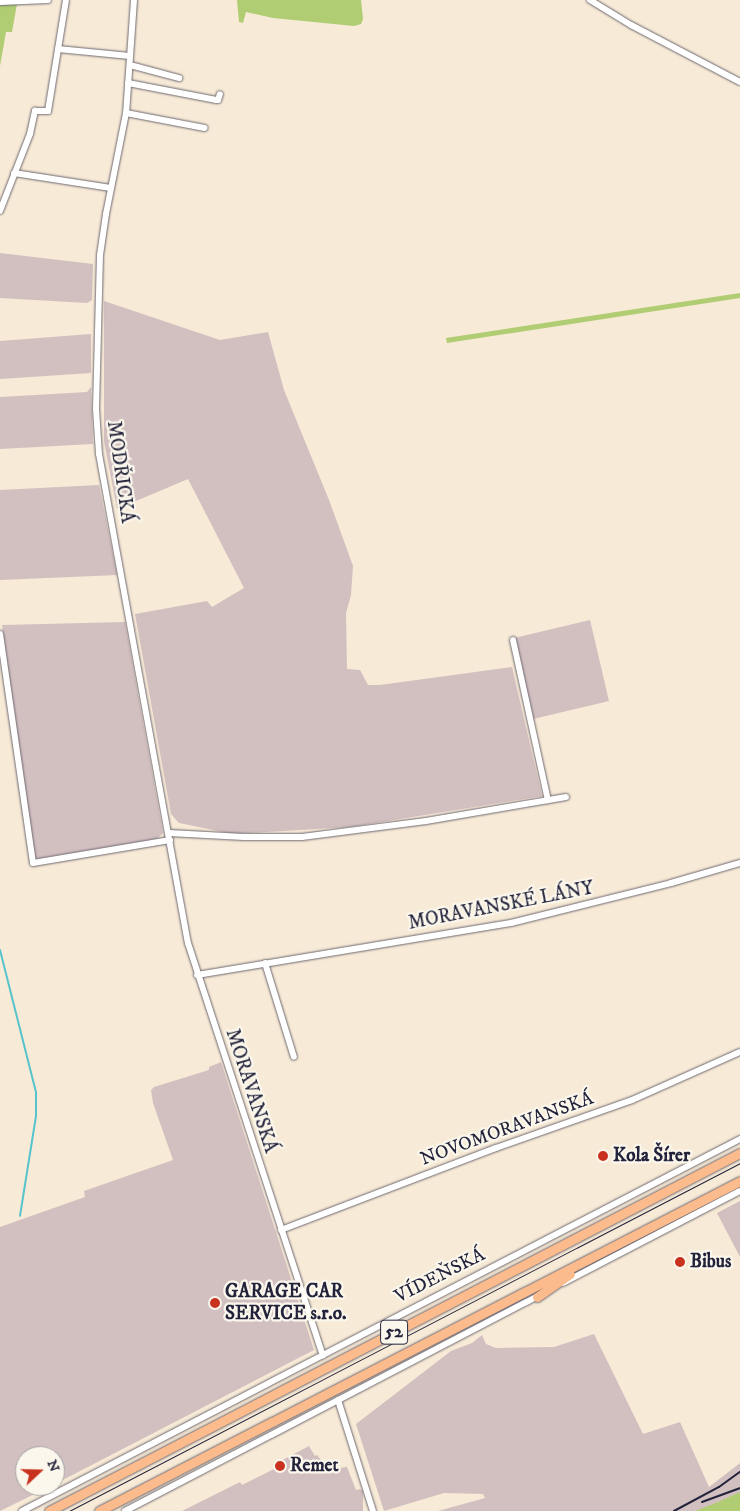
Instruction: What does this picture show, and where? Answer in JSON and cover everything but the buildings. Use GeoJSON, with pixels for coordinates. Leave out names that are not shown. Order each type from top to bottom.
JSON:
{"type":"FeatureCollection","features":[{"type":"Feature","properties":{"kind":"highway","name":"VÍDEŇSKÁ"},"geometry":{"type":"LineString","coordinates":[[49,1511],[740,1152]]}},
{"type":"Feature","properties":{"kind":"highway","name":"52"},"geometry":{"type":"LineString","coordinates":[[99,1511],[740,1181]]}},
{"type":"Feature","properties":{"kind":"highway"},"geometry":{"type":"LineString","coordinates":[[537,1296],[648,1229]]}},
{"type":"Feature","properties":{"kind":"street"},"geometry":{"type":"LineString","coordinates":[[0,2],[48,0]]}},
{"type":"Feature","properties":{"kind":"street"},"geometry":{"type":"LineString","coordinates":[[0,211],[30,134],[34,111],[48,112],[66,0]]}},
{"type":"Feature","properties":{"kind":"street","name":"MODŘICKÁ"},"geometry":{"type":"LineString","coordinates":[[134,0],[126,113],[103,229],[99,266],[96,409],[100,454],[169,837]]}},
{"type":"Feature","properties":{"kind":"street"},"geometry":{"type":"LineString","coordinates":[[590,0],[631,26],[740,82]]}},
{"type":"Feature","properties":{"kind":"street"},"geometry":{"type":"LineString","coordinates":[[597,0],[609,12]]}},
{"type":"Feature","properties":{"kind":"street"},"geometry":{"type":"LineString","coordinates":[[58,50],[130,56]]}},
{"type":"Feature","properties":{"kind":"street"},"geometry":{"type":"LineString","coordinates":[[130,65],[179,78]]}},
{"type":"Feature","properties":{"kind":"street"},"geometry":{"type":"LineString","coordinates":[[128,83],[216,100],[220,94]]}},
{"type":"Feature","properties":{"kind":"street"},"geometry":{"type":"LineString","coordinates":[[126,113],[205,128]]}},
{"type":"Feature","properties":{"kind":"street"},"geometry":{"type":"LineString","coordinates":[[14,173],[111,188]]}},
{"type":"Feature","properties":{"kind":"street"},"geometry":{"type":"LineString","coordinates":[[0,634],[33,863],[169,837],[302,837],[426,821],[566,797]]}},
{"type":"Feature","properties":{"kind":"street"},"geometry":{"type":"LineString","coordinates":[[513,640],[548,800]]}},
{"type":"Feature","properties":{"kind":"street","name":"MORAVANSKÁ"},"geometry":{"type":"LineString","coordinates":[[169,837],[188,943],[197,975],[323,1355]]}},
{"type":"Feature","properties":{"kind":"street","name":"MORAVANSKÉ LÁNY"},"geometry":{"type":"LineString","coordinates":[[197,975],[511,923],[671,883],[740,863]]}},
{"type":"Feature","properties":{"kind":"street"},"geometry":{"type":"LineString","coordinates":[[265,963],[294,1057]]}},
{"type":"Feature","properties":{"kind":"street","name":"NOVOMORAVANSKÁ"},"geometry":{"type":"LineString","coordinates":[[282,1230],[496,1148],[632,1100],[740,1052]]}},
{"type":"Feature","properties":{"kind":"street","name":"VÍDEŇSKÁ"},"geometry":{"type":"LineString","coordinates":[[22,1511],[740,1139]]}},
{"type":"Feature","properties":{"kind":"street"},"geometry":{"type":"LineString","coordinates":[[125,1511],[740,1191]]}},
{"type":"Feature","properties":{"kind":"street"},"geometry":{"type":"LineString","coordinates":[[338,1400],[373,1511]]}},
{"type":"Feature","properties":{"kind":"shaded area"},"geometry":{"type":"Polygon","coordinates":[[[0,253],[93,264],[92,300],[87,303],[0,298],[0,253]]]}},
{"type":"Feature","properties":{"kind":"shaded area"},"geometry":{"type":"Polygon","coordinates":[[[104,301],[220,340],[268,332],[284,390],[329,500],[353,566],[351,595],[346,613],[347,669],[360,670],[368,685],[380,685],[512,667],[542,796],[350,827],[233,834],[179,823],[171,814],[135,614],[207,601],[212,607],[244,588],[188,479],[117,509],[104,441],[104,301]]]}},
{"type":"Feature","properties":{"kind":"shaded area"},"geometry":{"type":"Polygon","coordinates":[[[91,334],[91,373],[0,379],[0,341],[91,334]]]}},
{"type":"Feature","properties":{"kind":"shaded area"},"geometry":{"type":"Polygon","coordinates":[[[91,387],[93,444],[0,449],[0,397],[87,392],[91,387]]]}},
{"type":"Feature","properties":{"kind":"shaded area"},"geometry":{"type":"Polygon","coordinates":[[[99,485],[117,575],[0,580],[0,490],[99,485]]]}},
{"type":"Feature","properties":{"kind":"shaded area"},"geometry":{"type":"Polygon","coordinates":[[[590,620],[609,701],[529,720],[510,639],[590,620]]]}},
{"type":"Feature","properties":{"kind":"shaded area"},"geometry":{"type":"Polygon","coordinates":[[[125,622],[163,833],[157,839],[37,859],[35,857],[2,625],[125,622]]]}},
{"type":"Feature","properties":{"kind":"shaded area"},"geometry":{"type":"Polygon","coordinates":[[[221,1062],[314,1350],[65,1479],[65,1446],[15,1446],[15,1496],[31,1496],[0,1511],[0,1227],[85,1197],[84,1191],[173,1160],[153,1103],[151,1090],[154,1087],[209,1070],[209,1067],[221,1062]]]}},
{"type":"Feature","properties":{"kind":"shaded area"},"geometry":{"type":"Polygon","coordinates":[[[740,1201],[740,1257],[717,1213],[740,1201]]]}},
{"type":"Feature","properties":{"kind":"shaded area"},"geometry":{"type":"Polygon","coordinates":[[[594,1334],[643,1434],[680,1422],[709,1487],[740,1463],[740,1511],[438,1511],[485,1498],[483,1494],[444,1493],[384,1511],[356,1424],[451,1351],[472,1343],[482,1335],[486,1344],[496,1348],[554,1347],[594,1334]]]}},
{"type":"Feature","properties":{"kind":"shaded area"},"geometry":{"type":"Polygon","coordinates":[[[309,1446],[315,1456],[317,1455],[322,1461],[319,1464],[322,1468],[338,1472],[339,1468],[347,1467],[356,1490],[360,1489],[363,1491],[363,1511],[182,1511],[240,1482],[242,1485],[278,1467],[277,1463],[309,1446]]]}},
{"type":"Feature","properties":{"kind":"green space"},"geometry":{"type":"Polygon","coordinates":[[[237,0],[361,0],[363,19],[361,24],[354,26],[273,18],[246,12],[243,23],[239,22],[237,0]]]}},
{"type":"Feature","properties":{"kind":"green space"},"geometry":{"type":"Polygon","coordinates":[[[17,4],[12,32],[6,32],[0,66],[0,5],[17,4]]]}},
{"type":"Feature","properties":{"kind":"green space"},"geometry":{"type":"Polygon","coordinates":[[[740,293],[740,298],[447,343],[446,338],[740,293]]]}},
{"type":"Feature","properties":{"kind":"green space"},"geometry":{"type":"Polygon","coordinates":[[[740,1492],[740,1511],[695,1511],[718,1502],[740,1492]]]}},
{"type":"Feature","properties":{"kind":"waterway"},"geometry":{"type":"LineString","coordinates":[[0,950],[36,1092],[36,1116],[20,1216]]}},
{"type":"Feature","properties":{"kind":"tram line"},"geometry":{"type":"LineString","coordinates":[[69,1511],[740,1163]]}},
{"type":"Feature","properties":{"kind":"railway"},"geometry":{"type":"LineString","coordinates":[[674,1511],[719,1487],[740,1472]]}},
{"type":"Feature","properties":{"kind":"railway"},"geometry":{"type":"LineString","coordinates":[[702,1502],[740,1488]]}},
{"type":"Feature","properties":{"kind":"place","name":"Kola Šírer"},"geometry":{"type":"Point","coordinates":[603,1156]}},
{"type":"Feature","properties":{"kind":"place","name":"Bibus"},"geometry":{"type":"Point","coordinates":[680,1262]}},
{"type":"Feature","properties":{"kind":"place","name":"GARAGE CAR SERVICE s.r.o."},"geometry":{"type":"Point","coordinates":[215,1303]}},
{"type":"Feature","properties":{"kind":"place","name":"Remet"},"geometry":{"type":"Point","coordinates":[280,1466]}}]}
